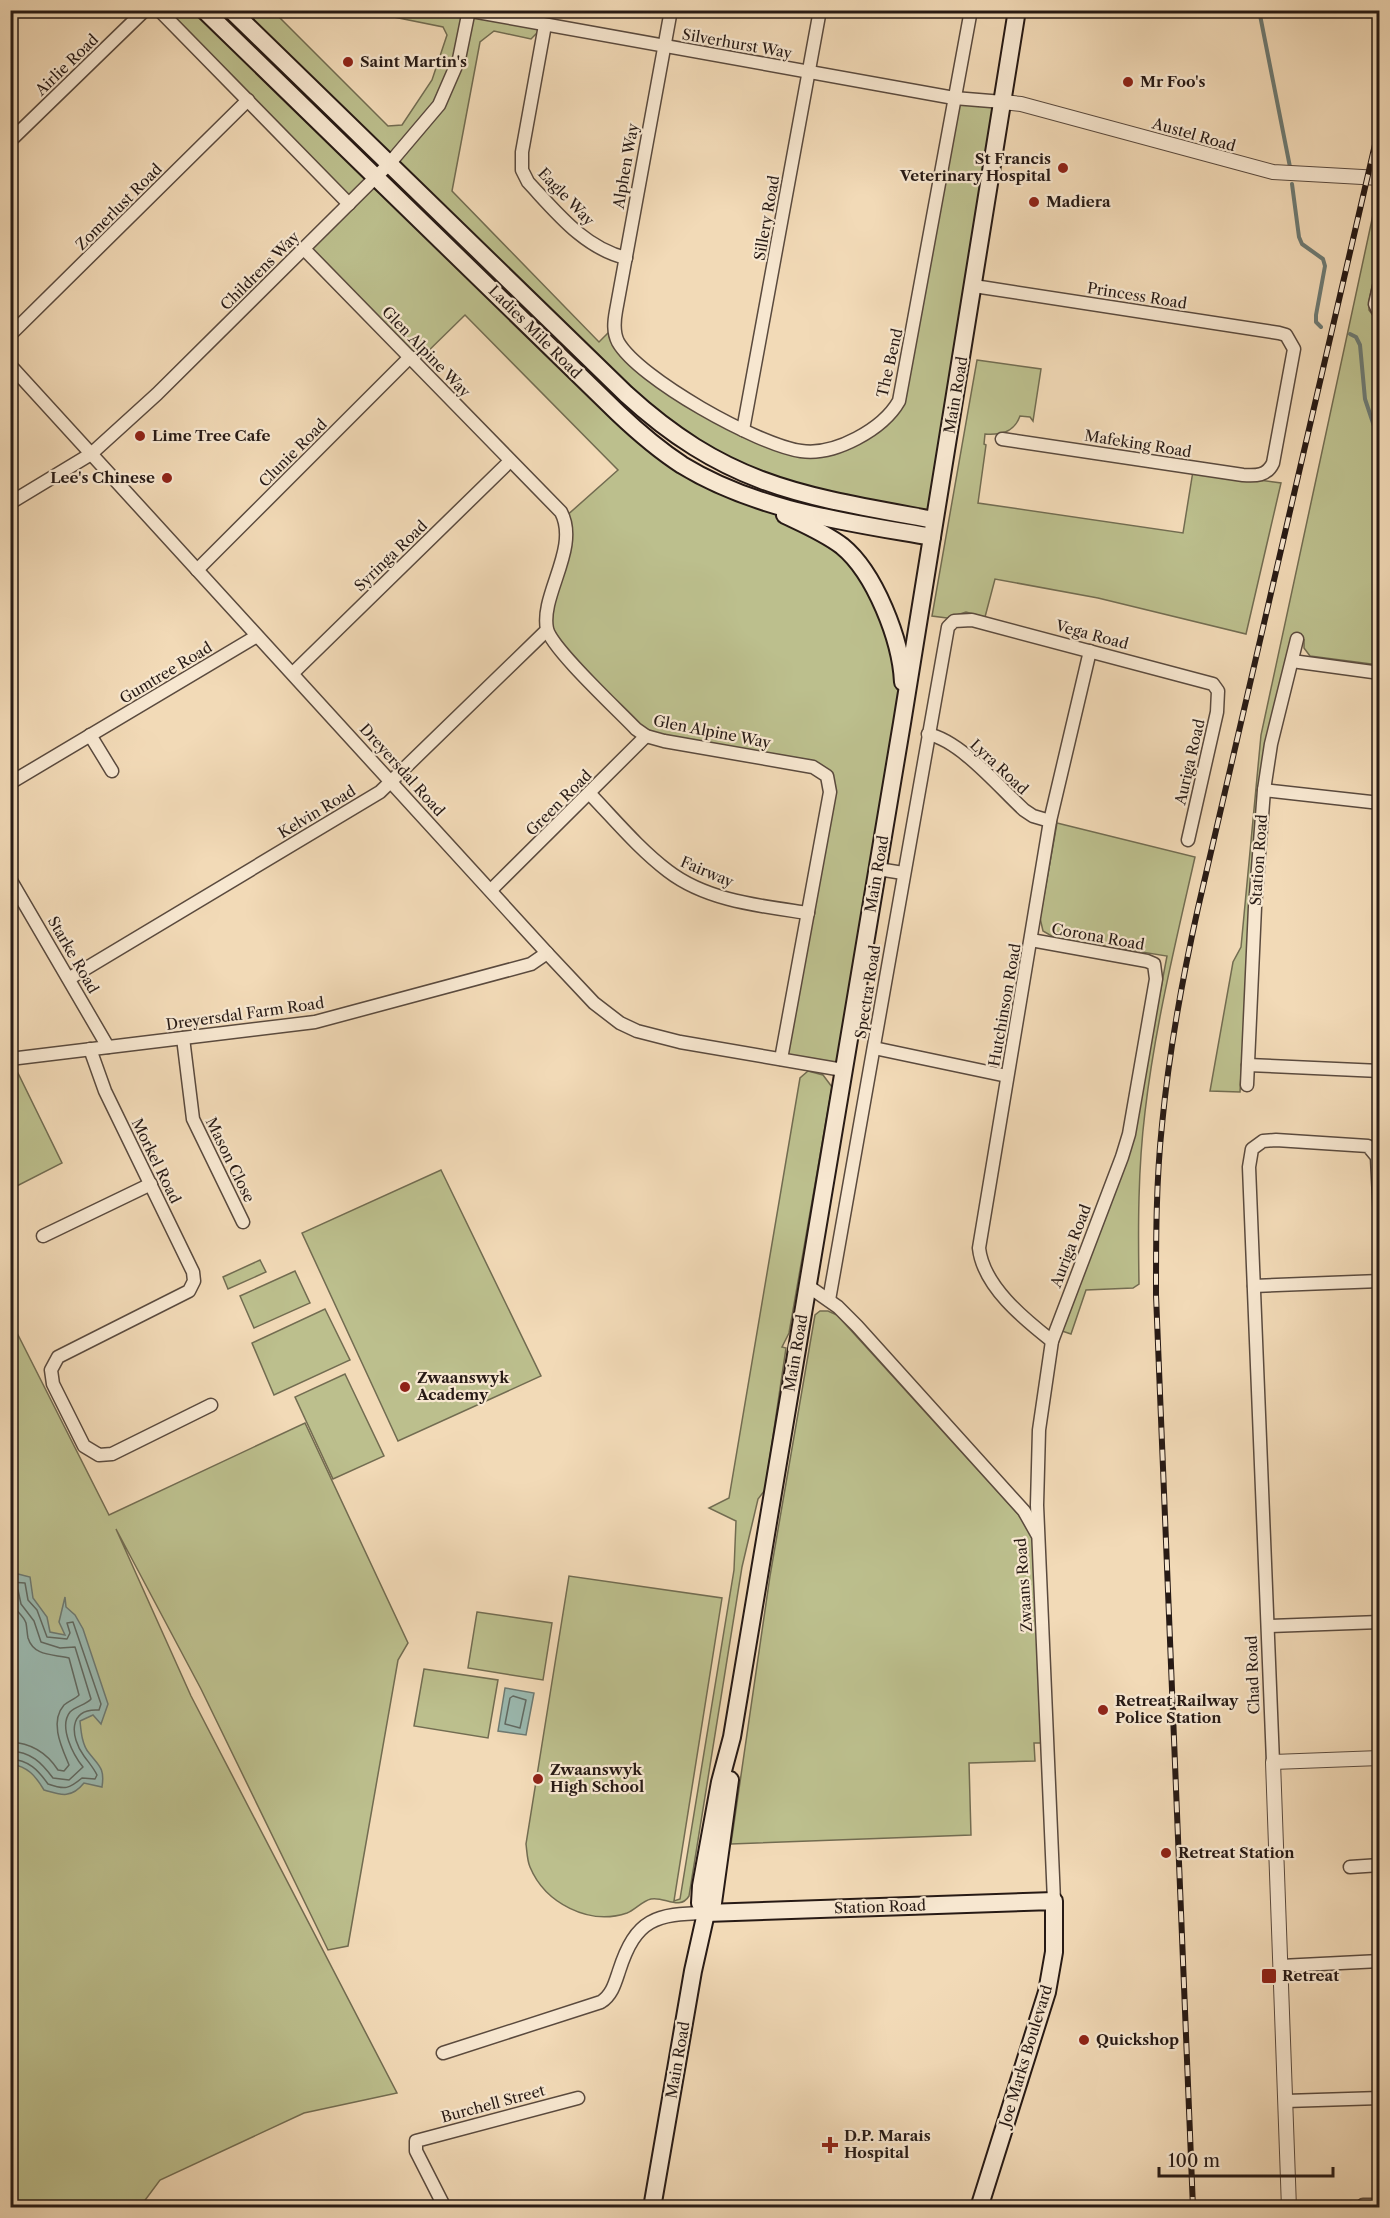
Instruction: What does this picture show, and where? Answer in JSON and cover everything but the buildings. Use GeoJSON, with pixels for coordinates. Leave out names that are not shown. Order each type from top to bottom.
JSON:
{"type":"FeatureCollection","features":[{"type":"Feature","properties":{"kind":"main road","name":"Ladies Mile Road"},"geometry":{"type":"LineString","coordinates":[[204,10],[648,440],[684,466],[735,492],[798,511],[932,537]]}},
{"type":"Feature","properties":{"kind":"main road","name":"Ladies Mile Road"},"geometry":{"type":"LineString","coordinates":[[231,10],[626,394],[684,442],[740,473],[782,489],[847,505],[934,520]]}},
{"type":"Feature","properties":{"kind":"main road","name":"Main Road"},"geometry":{"type":"LineString","coordinates":[[652,2208],[706,1912],[713,1902],[726,1821],[732,1737],[878,869],[1017,10]]}},
{"type":"Feature","properties":{"kind":"main road"},"geometry":{"type":"LineString","coordinates":[[735,492],[842,546],[861,566],[877,595],[897,645],[903,675],[902,723]]}},
{"type":"Feature","properties":{"kind":"main road","name":"Station Road"},"geometry":{"type":"LineString","coordinates":[[706,1912],[1054,1901]]}},
{"type":"Feature","properties":{"kind":"main road","name":"Joe Marks Boulevard"},"geometry":{"type":"LineString","coordinates":[[980,2208],[1047,1992],[1054,1952],[1054,1901]]}},
{"type":"Feature","properties":{"kind":"street","name":"Airlie Road"},"geometry":{"type":"LineString","coordinates":[[10,141],[145,10]]}},
{"type":"Feature","properties":{"kind":"street"},"geometry":{"type":"LineString","coordinates":[[159,10],[349,204]]}},
{"type":"Feature","properties":{"kind":"street","name":"Alphen Way"},"geometry":{"type":"LineString","coordinates":[[614,327],[671,10]]}},
{"type":"Feature","properties":{"kind":"street","name":"Sillery Road"},"geometry":{"type":"LineString","coordinates":[[743,430],[820,10]]}},
{"type":"Feature","properties":{"kind":"street","name":"The Bend"},"geometry":{"type":"LineString","coordinates":[[614,327],[615,336],[624,351],[644,369],[704,410],[743,430],[787,448],[822,451],[886,419],[893,411],[904,381],[971,10]]}},
{"type":"Feature","properties":{"kind":"street","name":"Childrens Way"},"geometry":{"type":"LineString","coordinates":[[10,503],[91,454],[157,394],[389,164],[439,105],[459,59],[468,11]]}},
{"type":"Feature","properties":{"kind":"street","name":"Silverhurst Way"},"geometry":{"type":"LineString","coordinates":[[468,11],[954,98],[1003,102]]}},
{"type":"Feature","properties":{"kind":"street","name":"Eagle Way"},"geometry":{"type":"LineString","coordinates":[[545,25],[522,152],[522,170],[528,182],[586,240],[603,251],[626,258]]}},
{"type":"Feature","properties":{"kind":"street","name":"Zomerlust Road"},"geometry":{"type":"LineString","coordinates":[[10,335],[248,100]]}},
{"type":"Feature","properties":{"kind":"street","name":"Austel Road"},"geometry":{"type":"LineString","coordinates":[[1003,102],[1021,104],[1241,165],[1292,175],[1380,178]]}},
{"type":"Feature","properties":{"kind":"street","name":"Glen Alpine Way"},"geometry":{"type":"LineString","coordinates":[[304,249],[559,509],[566,526],[566,544],[549,608],[547,630],[562,651],[636,729],[646,736],[813,766],[827,776],[830,792],[781,1059]]}},
{"type":"Feature","properties":{"kind":"street"},"geometry":{"type":"LineString","coordinates":[[1378,313],[1375,300],[1380,282]]}},
{"type":"Feature","properties":{"kind":"street","name":"Princess Road"},"geometry":{"type":"LineString","coordinates":[[974,286],[1279,333],[1292,341],[1293,360],[1269,470]]}},
{"type":"Feature","properties":{"kind":"street","name":"Clunie Road"},"geometry":{"type":"LineString","coordinates":[[197,570],[410,357]]}},
{"type":"Feature","properties":{"kind":"street","name":"Dreyersdal Road"},"geometry":{"type":"LineString","coordinates":[[10,365],[594,1003],[620,1023],[637,1031],[843,1070]]}},
{"type":"Feature","properties":{"kind":"street","name":"Mafeking Road"},"geometry":{"type":"LineString","coordinates":[[1002,439],[1243,475],[1263,474],[1269,470]]}},
{"type":"Feature","properties":{"kind":"street","name":"Syringa Road"},"geometry":{"type":"LineString","coordinates":[[293,673],[510,461]]}},
{"type":"Feature","properties":{"kind":"street","name":"Vega Road"},"geometry":{"type":"LineString","coordinates":[[954,621],[972,620],[1202,679],[1213,684],[1218,691]]}},
{"type":"Feature","properties":{"kind":"street","name":"Spectra Road"},"geometry":{"type":"LineString","coordinates":[[829,1300],[944,634],[954,621]]}},
{"type":"Feature","properties":{"kind":"street","name":"Kelvin Road"},"geometry":{"type":"LineString","coordinates":[[70,978],[380,792],[547,630]]}},
{"type":"Feature","properties":{"kind":"street","name":"Gumtree Road"},"geometry":{"type":"LineString","coordinates":[[10,783],[257,636]]}},
{"type":"Feature","properties":{"kind":"street","name":"Station Road"},"geometry":{"type":"LineString","coordinates":[[1247,1085],[1264,790],[1271,744],[1297,639]]}},
{"type":"Feature","properties":{"kind":"street","name":"Hutchinson Road"},"geometry":{"type":"LineString","coordinates":[[1052,1341],[1003,1294],[987,1275],[980,1258],[981,1227],[1050,821],[1090,651]]}},
{"type":"Feature","properties":{"kind":"street"},"geometry":{"type":"LineString","coordinates":[[1292,661],[1380,673]]}},
{"type":"Feature","properties":{"kind":"street","name":"Auriga Road"},"geometry":{"type":"LineString","coordinates":[[1188,840],[1217,712],[1218,691]]}},
{"type":"Feature","properties":{"kind":"street","name":"Lyra Road"},"geometry":{"type":"LineString","coordinates":[[928,734],[945,740],[960,750],[1024,810],[1033,816],[1050,821]]}},
{"type":"Feature","properties":{"kind":"street"},"geometry":{"type":"LineString","coordinates":[[90,735],[112,771]]}},
{"type":"Feature","properties":{"kind":"street","name":"Green Road"},"geometry":{"type":"LineString","coordinates":[[491,890],[646,736]]}},
{"type":"Feature","properties":{"kind":"street"},"geometry":{"type":"LineString","coordinates":[[1264,790],[1380,803]]}},
{"type":"Feature","properties":{"kind":"street","name":"Fairway"},"geometry":{"type":"LineString","coordinates":[[590,794],[648,855],[678,877],[712,893],[732,899],[808,913]]}},
{"type":"Feature","properties":{"kind":"street"},"geometry":{"type":"LineString","coordinates":[[878,869],[903,873]]}},
{"type":"Feature","properties":{"kind":"street","name":"Starke Road"},"geometry":{"type":"LineString","coordinates":[[10,879],[70,978],[108,1047]]}},
{"type":"Feature","properties":{"kind":"street","name":"Corona Road"},"geometry":{"type":"LineString","coordinates":[[1031,940],[1147,961],[1154,964],[1156,969]]}},
{"type":"Feature","properties":{"kind":"street","name":"Dreyersdal Farm Road"},"geometry":{"type":"LineString","coordinates":[[10,1059],[315,1022],[531,964],[547,953]]}},
{"type":"Feature","properties":{"kind":"street","name":"Auriga Road"},"geometry":{"type":"LineString","coordinates":[[1039,1538],[1038,1448],[1052,1341],[1122,1157],[1155,992],[1156,969]]}},
{"type":"Feature","properties":{"kind":"street","name":"Mason Close"},"geometry":{"type":"LineString","coordinates":[[183,1038],[193,1119],[243,1222]]}},
{"type":"Feature","properties":{"kind":"street"},"geometry":{"type":"LineString","coordinates":[[874,1047],[1007,1076]]}},
{"type":"Feature","properties":{"kind":"street","name":"Morkel Road"},"geometry":{"type":"LineString","coordinates":[[90,1049],[105,1091],[193,1272],[192,1286],[189,1291],[58,1357],[51,1376],[84,1446],[99,1455],[112,1454],[211,1405]]}},
{"type":"Feature","properties":{"kind":"street"},"geometry":{"type":"LineString","coordinates":[[1248,1065],[1380,1071]]}},
{"type":"Feature","properties":{"kind":"street","name":"Chad Road"},"geometry":{"type":"LineString","coordinates":[[1290,2208],[1250,1154],[1257,1144],[1276,1140],[1355,1143],[1368,1146],[1374,1151],[1378,1165],[1380,1218]]}},
{"type":"Feature","properties":{"kind":"street"},"geometry":{"type":"LineString","coordinates":[[44,1236],[151,1184]]}},
{"type":"Feature","properties":{"kind":"street"},"geometry":{"type":"LineString","coordinates":[[1254,1286],[1380,1281]]}},
{"type":"Feature","properties":{"kind":"street","name":"Zwaans Road"},"geometry":{"type":"LineString","coordinates":[[808,1286],[829,1300],[857,1326],[1024,1511],[1039,1538],[1054,1901]]}},
{"type":"Feature","properties":{"kind":"street"},"geometry":{"type":"LineString","coordinates":[[1268,1626],[1380,1622]]}},
{"type":"Feature","properties":{"kind":"street"},"geometry":{"type":"LineString","coordinates":[[1273,1762],[1380,1758]]}},
{"type":"Feature","properties":{"kind":"street"},"geometry":{"type":"LineString","coordinates":[[1350,1867],[1380,1865]]}},
{"type":"Feature","properties":{"kind":"street"},"geometry":{"type":"LineString","coordinates":[[443,2053],[601,2002],[610,1994],[630,1944],[645,1926],[662,1915],[706,1912]]}},
{"type":"Feature","properties":{"kind":"street"},"geometry":{"type":"LineString","coordinates":[[1281,1966],[1380,1961]]}},
{"type":"Feature","properties":{"kind":"street","name":"Burchell Street"},"geometry":{"type":"LineString","coordinates":[[445,2208],[416,2151],[416,2141],[578,2098]]}},
{"type":"Feature","properties":{"kind":"street"},"geometry":{"type":"LineString","coordinates":[[1286,2101],[1380,2098]]}},
{"type":"Feature","properties":{"kind":"street"},"geometry":{"type":"LineString","coordinates":[[1363,2205],[1380,2205]]}},
{"type":"Feature","properties":{"kind":"green space"},"geometry":{"type":"Polygon","coordinates":[[[159,11],[204,11],[648,440],[805,525],[861,566],[903,675],[843,1070],[781,1059],[827,776],[646,736],[547,630],[564,518],[618,470],[465,315],[416,363],[304,249],[348,204],[159,11]]]}},
{"type":"Feature","properties":{"kind":"green space"},"geometry":{"type":"Polygon","coordinates":[[[231,11],[273,11],[388,126],[402,125],[432,80],[447,35],[443,27],[364,11],[466,11],[545,25],[531,39],[494,31],[480,42],[452,191],[599,342],[614,327],[644,369],[775,443],[834,447],[893,411],[954,98],[1003,102],[934,520],[847,505],[684,442],[231,11]]]}},
{"type":"Feature","properties":{"kind":"green space"},"geometry":{"type":"Polygon","coordinates":[[[1379,187],[1379,255],[1369,310],[1380,325],[1379,665],[1310,656],[1304,648],[1304,640],[1291,638],[1268,738],[1257,808],[1240,1092],[1210,1091],[1233,962],[1241,947],[1261,735],[1379,187]]]}},
{"type":"Feature","properties":{"kind":"green space"},"geometry":{"type":"Polygon","coordinates":[[[977,360],[1041,369],[1033,421],[1030,417],[1020,416],[1014,426],[1006,432],[985,434],[984,444],[986,445],[978,503],[1183,533],[1193,471],[1281,483],[1246,634],[1098,598],[995,579],[985,617],[966,612],[947,618],[932,616],[977,360]]]}},
{"type":"Feature","properties":{"kind":"green space"},"geometry":{"type":"Polygon","coordinates":[[[1057,823],[1195,857],[1173,952],[1149,1080],[1141,1155],[1139,1284],[1133,1288],[1086,1290],[1071,1334],[1062,1331],[1066,1318],[1130,1151],[1167,956],[1055,938],[1043,931],[1040,918],[1057,823]]]}},
{"type":"Feature","properties":{"kind":"green space"},"geometry":{"type":"Polygon","coordinates":[[[11,1067],[15,1067],[62,1163],[11,1189],[11,1067]]]}},
{"type":"Feature","properties":{"kind":"green space"},"geometry":{"type":"Polygon","coordinates":[[[808,1071],[823,1075],[832,1087],[789,1333],[782,1347],[786,1348],[765,1490],[758,1499],[742,1567],[689,1896],[676,1903],[651,1899],[627,1913],[613,1916],[584,1914],[557,1901],[546,1891],[530,1867],[526,1844],[569,1576],[722,1598],[674,1901],[680,1899],[734,1570],[736,1521],[709,1508],[729,1498],[800,1078],[808,1071]]]}},
{"type":"Feature","properties":{"kind":"green space"},"geometry":{"type":"Polygon","coordinates":[[[441,1170],[541,1376],[398,1441],[302,1233],[441,1170]]]}},
{"type":"Feature","properties":{"kind":"green space"},"geometry":{"type":"Polygon","coordinates":[[[260,1260],[266,1272],[228,1289],[223,1277],[260,1260]]]}},
{"type":"Feature","properties":{"kind":"green space"},"geometry":{"type":"Polygon","coordinates":[[[295,1271],[310,1303],[254,1328],[240,1296],[295,1271]]]}},
{"type":"Feature","properties":{"kind":"green space"},"geometry":{"type":"Polygon","coordinates":[[[325,1309],[350,1360],[274,1395],[252,1343],[325,1309]]]}},
{"type":"Feature","properties":{"kind":"green space"},"geometry":{"type":"Polygon","coordinates":[[[820,1311],[828,1311],[837,1315],[1018,1514],[1029,1529],[1034,1543],[1041,1743],[1034,1743],[1035,1761],[969,1763],[971,1835],[731,1844],[770,1576],[815,1315],[820,1311]]]}},
{"type":"Feature","properties":{"kind":"green space"},"geometry":{"type":"Polygon","coordinates":[[[10,1319],[109,1515],[305,1423],[408,1643],[398,1660],[348,1946],[328,1950],[201,1689],[116,1529],[191,1696],[397,2093],[304,2113],[160,2180],[140,2207],[11,2207],[10,1319]]]}},
{"type":"Feature","properties":{"kind":"green space"},"geometry":{"type":"Polygon","coordinates":[[[345,1374],[384,1456],[333,1479],[295,1397],[345,1374]]]}},
{"type":"Feature","properties":{"kind":"green space"},"geometry":{"type":"Polygon","coordinates":[[[477,1612],[552,1623],[543,1680],[468,1668],[477,1612]]]}},
{"type":"Feature","properties":{"kind":"green space"},"geometry":{"type":"Polygon","coordinates":[[[424,1669],[498,1680],[488,1738],[414,1726],[424,1669]]]}},
{"type":"Feature","properties":{"kind":"water"},"geometry":{"type":"Polygon","coordinates":[[[18,1574],[30,1577],[33,1598],[47,1617],[50,1632],[65,1635],[59,1622],[65,1597],[66,1607],[75,1615],[83,1629],[108,1704],[101,1724],[93,1715],[80,1721],[85,1746],[102,1771],[102,1787],[84,1783],[70,1794],[44,1790],[27,1770],[11,1764],[10,1576],[18,1574]]]}},
{"type":"Feature","properties":{"kind":"water"},"geometry":{"type":"Polygon","coordinates":[[[505,1688],[534,1693],[526,1735],[498,1731],[505,1688]]]}},
{"type":"Feature","properties":{"kind":"waterway"},"geometry":{"type":"LineString","coordinates":[[1259,10],[1290,167]]}},
{"type":"Feature","properties":{"kind":"waterway"},"geometry":{"type":"LineString","coordinates":[[1292,184],[1299,237],[1302,244],[1323,259],[1325,266],[1316,315],[1316,322],[1321,327]]}},
{"type":"Feature","properties":{"kind":"waterway"},"geometry":{"type":"LineString","coordinates":[[1350,334],[1356,337],[1360,345],[1365,399],[1380,444]]}},
{"type":"Feature","properties":{"kind":"railway"},"geometry":{"type":"LineString","coordinates":[[1193,2208],[1156,1295],[1160,1146],[1172,1043],[1192,935],[1380,123]]}},
{"type":"Feature","properties":{"kind":"place","name":"Saint Martin's"},"geometry":{"type":"Point","coordinates":[348,62]}},
{"type":"Feature","properties":{"kind":"place","name":"Mr Foo's"},"geometry":{"type":"Point","coordinates":[1128,82]}},
{"type":"Feature","properties":{"kind":"place","name":"St Francis Veterinary Hospital"},"geometry":{"type":"Point","coordinates":[1063,168]}},
{"type":"Feature","properties":{"kind":"place","name":"Madiera"},"geometry":{"type":"Point","coordinates":[1034,202]}},
{"type":"Feature","properties":{"kind":"place","name":"Lime Tree Cafe"},"geometry":{"type":"Point","coordinates":[140,436]}},
{"type":"Feature","properties":{"kind":"place","name":"Lee's Chinese"},"geometry":{"type":"Point","coordinates":[167,478]}},
{"type":"Feature","properties":{"kind":"place","name":"Zwaanswyk Academy"},"geometry":{"type":"Point","coordinates":[405,1387]}},
{"type":"Feature","properties":{"kind":"place","name":"Retreat Railway Police Station"},"geometry":{"type":"Point","coordinates":[1103,1710]}},
{"type":"Feature","properties":{"kind":"place","name":"Zwaanswyk High School"},"geometry":{"type":"Point","coordinates":[538,1779]}},
{"type":"Feature","properties":{"kind":"place","name":"Retreat Station"},"geometry":{"type":"Point","coordinates":[1166,1853]}},
{"type":"Feature","properties":{"kind":"place","name":"Retreat"},"geometry":{"type":"Point","coordinates":[1269,1976]}},
{"type":"Feature","properties":{"kind":"place","name":"Quickshop"},"geometry":{"type":"Point","coordinates":[1084,2040]}},
{"type":"Feature","properties":{"kind":"place","name":"D.P. Marais Hospital"},"geometry":{"type":"Point","coordinates":[830,2145]}}]}
